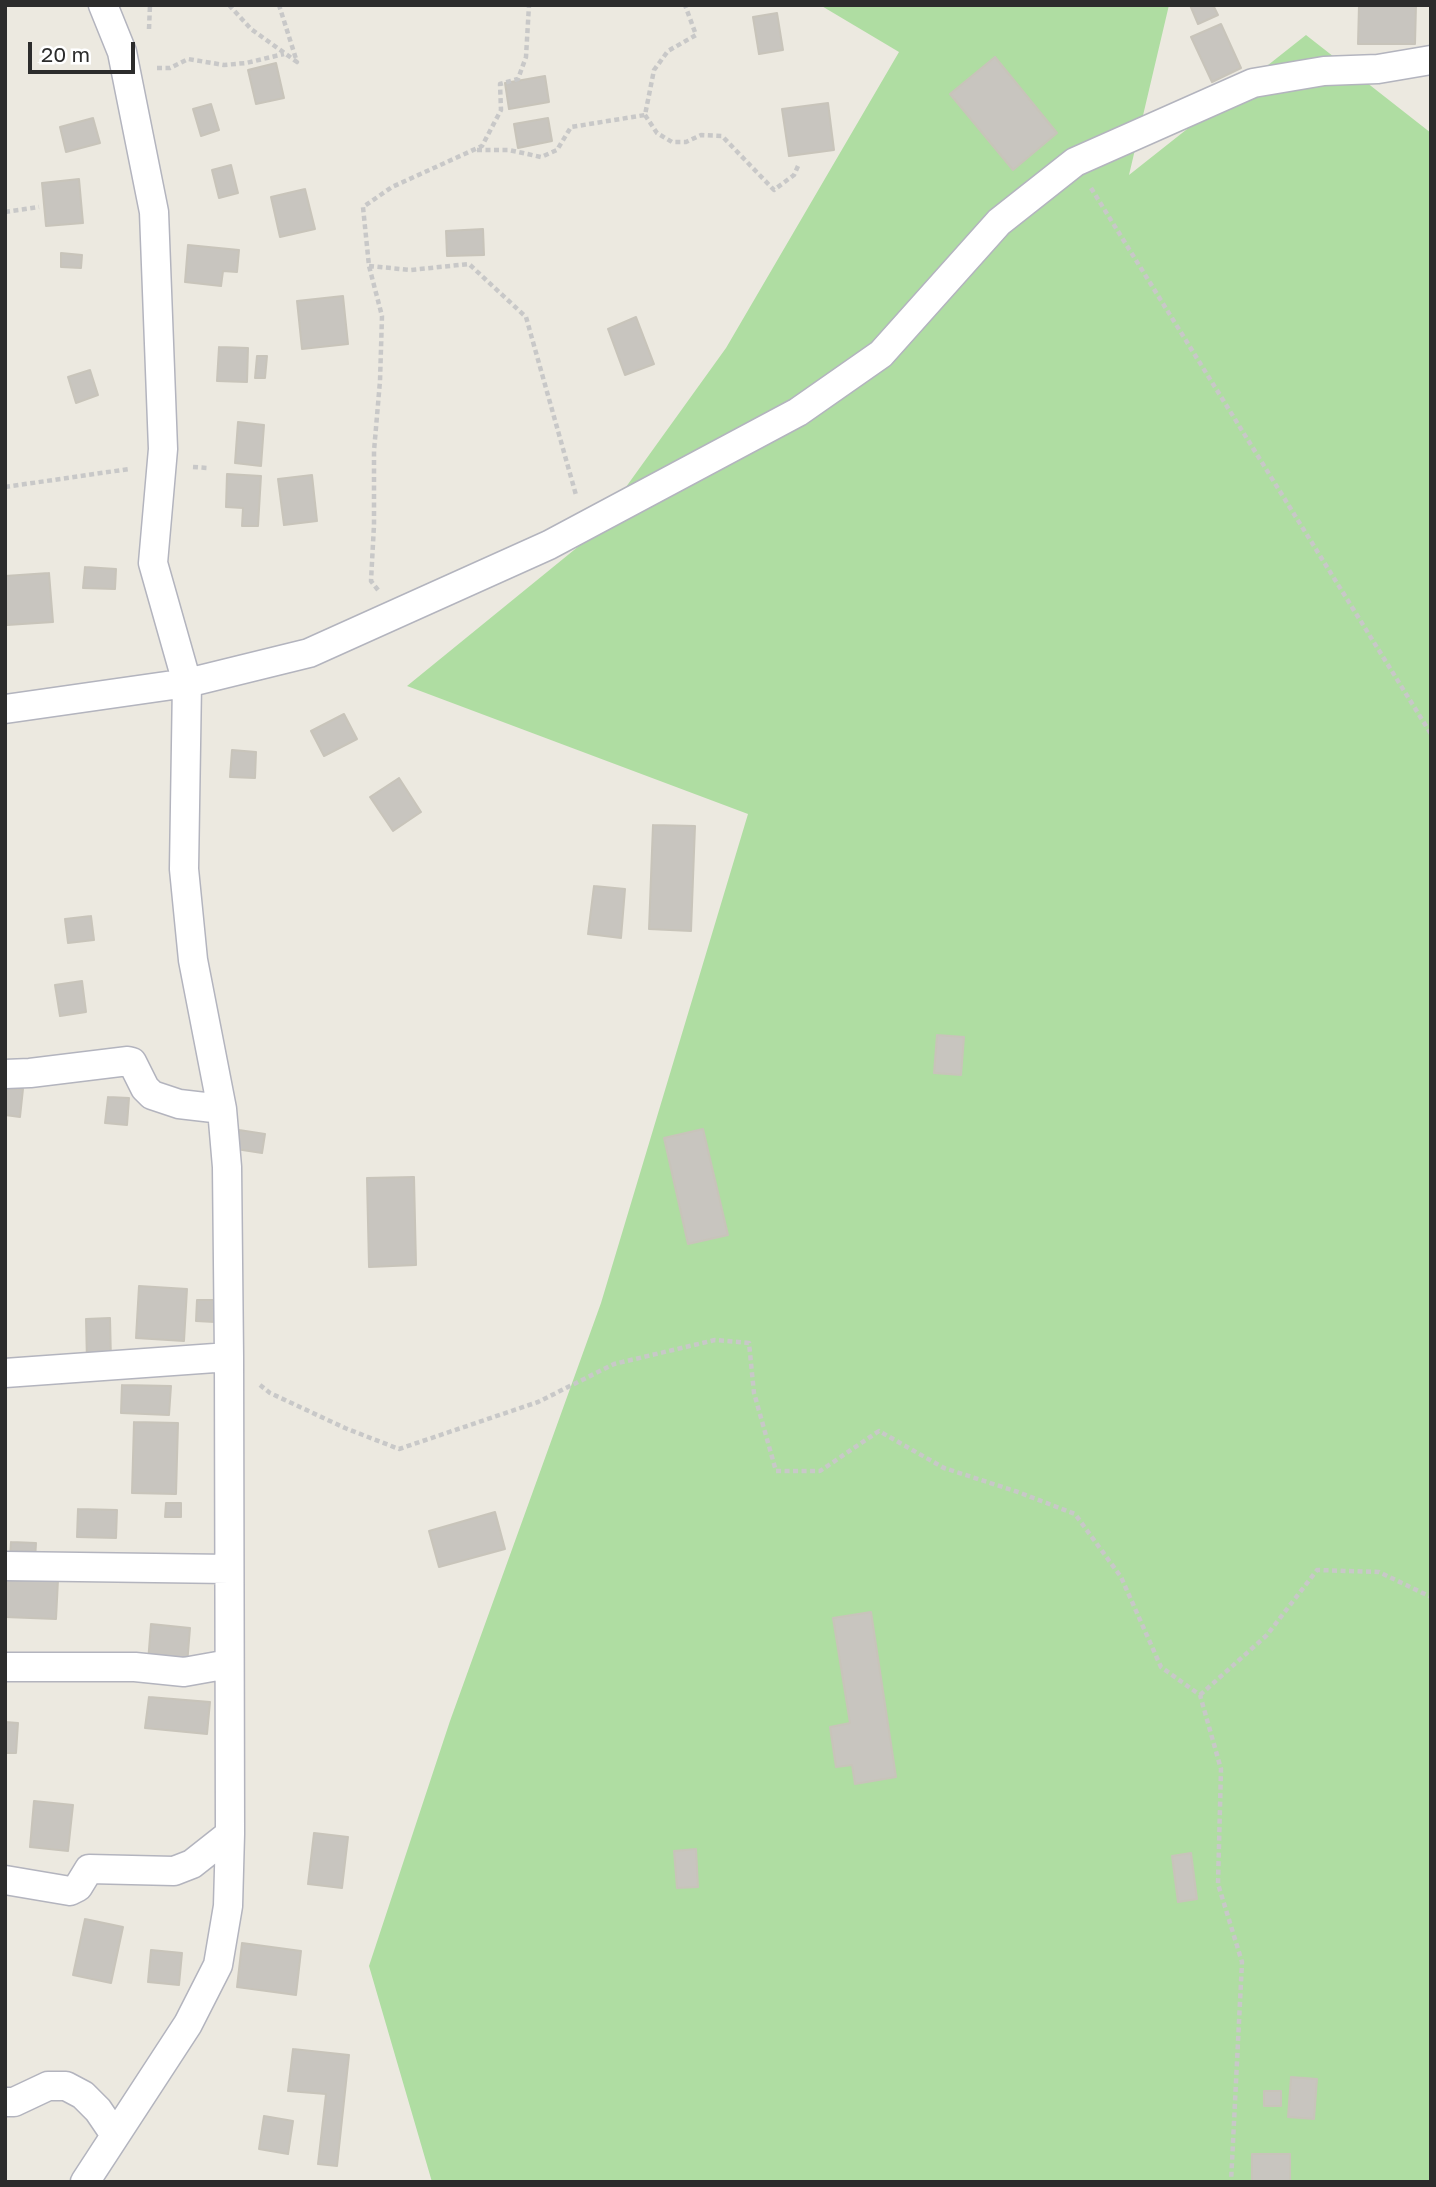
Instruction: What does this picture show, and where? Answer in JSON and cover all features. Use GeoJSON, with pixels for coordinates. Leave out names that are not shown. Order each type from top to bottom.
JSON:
{"type":"FeatureCollection","features":[{"type":"Feature","properties":{"kind":"street"},"geometry":{"type":"LineString","coordinates":[[85,2182],[188,2024],[218,1965],[228,1906],[230,1834],[227,1167],[222,1109],[193,960],[184,869],[187,683],[153,563],[163,449],[154,212],[122,52],[103,5]]}},
{"type":"Feature","properties":{"kind":"street"},"geometry":{"type":"LineString","coordinates":[[5,709],[187,683],[309,653],[550,545],[798,412],[881,354],[999,222],[1075,162],[1253,83],[1324,71],[1378,69],[1431,60]]}},
{"type":"Feature","properties":{"kind":"street"},"geometry":{"type":"LineString","coordinates":[[5,1074],[128,1061],[132,1062],[145,1088],[152,1095],[179,1104],[222,1109]]}},
{"type":"Feature","properties":{"kind":"street"},"geometry":{"type":"LineString","coordinates":[[5,1373],[229,1357]]}},
{"type":"Feature","properties":{"kind":"street"},"geometry":{"type":"LineString","coordinates":[[5,1566],[229,1569]]}},
{"type":"Feature","properties":{"kind":"street"},"geometry":{"type":"LineString","coordinates":[[5,1667],[135,1667],[184,1672],[229,1664]]}},
{"type":"Feature","properties":{"kind":"street"},"geometry":{"type":"LineString","coordinates":[[5,1880],[70,1891],[78,1887],[89,1869],[174,1871],[192,1864],[230,1834]]}},
{"type":"Feature","properties":{"kind":"street"},"geometry":{"type":"LineString","coordinates":[[5,2102],[14,2102],[48,2086],[66,2086],[83,2095],[99,2110],[115,2135]]}},
{"type":"Feature","properties":{"kind":"path"},"geometry":{"type":"LineString","coordinates":[[229,5],[251,29],[297,62],[279,5]]}},
{"type":"Feature","properties":{"kind":"path"},"geometry":{"type":"LineString","coordinates":[[397,614],[371,581],[374,451],[382,316],[369,265],[363,207],[392,187],[482,146],[501,110],[500,84],[518,79],[526,57],[529,5]]}},
{"type":"Feature","properties":{"kind":"path"},"geometry":{"type":"LineString","coordinates":[[685,5],[696,35],[668,51],[654,70],[645,115],[657,133],[672,142],[686,142],[701,135],[722,136],[774,190],[794,175],[798,166]]}},
{"type":"Feature","properties":{"kind":"path"},"geometry":{"type":"LineString","coordinates":[[146,67],[170,68],[188,59],[224,65],[246,63],[284,53]]}},
{"type":"Feature","properties":{"kind":"path"},"geometry":{"type":"LineString","coordinates":[[471,150],[509,150],[541,157],[557,150],[571,127],[645,115]]}},
{"type":"Feature","properties":{"kind":"path"},"geometry":{"type":"LineString","coordinates":[[1075,162],[1431,734]]}},
{"type":"Feature","properties":{"kind":"path"},"geometry":{"type":"LineString","coordinates":[[5,212],[38,207]]}},
{"type":"Feature","properties":{"kind":"path"},"geometry":{"type":"LineString","coordinates":[[369,265],[411,270],[469,264],[526,317],[585,526]]}},
{"type":"Feature","properties":{"kind":"path"},"geometry":{"type":"LineString","coordinates":[[5,487],[162,464],[208,468]]}},
{"type":"Feature","properties":{"kind":"path"},"geometry":{"type":"LineString","coordinates":[[229,1357],[270,1393],[345,1428],[399,1449],[538,1402],[614,1364],[715,1340],[749,1343],[754,1392],[775,1471],[820,1471],[878,1431],[944,1468],[1074,1514],[1121,1577],[1161,1667],[1200,1695],[1221,1769],[1218,1884],[1242,1962],[1231,2182]]}},
{"type":"Feature","properties":{"kind":"path"},"geometry":{"type":"LineString","coordinates":[[1200,1695],[1267,1635],[1317,1570],[1380,1572],[1431,1597]]}},
{"type":"Feature","properties":{"kind":"green space"},"geometry":{"type":"Polygon","coordinates":[[[820,5],[1169,5],[1129,175],[1306,35],[1431,133],[1431,2182],[432,2182],[369,1966],[450,1721],[601,1303],[748,814],[407,686],[590,537],[726,348],[899,52],[820,5]]]}},
{"type":"Feature","properties":{"kind":"building"},"geometry":{"type":"Polygon","coordinates":[[[1190,5],[1213,5],[1218,15],[1198,24],[1190,5]]]}},
{"type":"Feature","properties":{"kind":"building"},"geometry":{"type":"Polygon","coordinates":[[[1359,5],[1416,5],[1415,44],[1358,44],[1359,5]]]}},
{"type":"Feature","properties":{"kind":"building"},"geometry":{"type":"Polygon","coordinates":[[[777,13],[783,50],[759,54],[753,17],[777,13]]]}},
{"type":"Feature","properties":{"kind":"building"},"geometry":{"type":"Polygon","coordinates":[[[1221,24],[1241,68],[1212,82],[1191,37],[1221,24]]]}},
{"type":"Feature","properties":{"kind":"building"},"geometry":{"type":"Polygon","coordinates":[[[995,57],[1057,133],[1013,170],[950,94],[995,57]]]}},
{"type":"Feature","properties":{"kind":"building"},"geometry":{"type":"Polygon","coordinates":[[[276,63],[284,98],[256,104],[248,70],[276,63]]]}},
{"type":"Feature","properties":{"kind":"building"},"geometry":{"type":"Polygon","coordinates":[[[545,76],[549,102],[509,109],[505,83],[545,76]]]}},
{"type":"Feature","properties":{"kind":"building"},"geometry":{"type":"Polygon","coordinates":[[[828,103],[834,150],[789,156],[782,109],[828,103]]]}},
{"type":"Feature","properties":{"kind":"building"},"geometry":{"type":"Polygon","coordinates":[[[211,104],[219,130],[201,136],[193,109],[211,104]]]}},
{"type":"Feature","properties":{"kind":"building"},"geometry":{"type":"Polygon","coordinates":[[[93,118],[100,143],[66,152],[60,127],[93,118]]]}},
{"type":"Feature","properties":{"kind":"building"},"geometry":{"type":"Polygon","coordinates":[[[548,118],[552,141],[518,148],[514,124],[548,118]]]}},
{"type":"Feature","properties":{"kind":"building"},"geometry":{"type":"Polygon","coordinates":[[[231,165],[238,193],[219,198],[212,170],[231,165]]]}},
{"type":"Feature","properties":{"kind":"building"},"geometry":{"type":"Polygon","coordinates":[[[79,179],[83,223],[46,226],[42,183],[79,179]]]}},
{"type":"Feature","properties":{"kind":"building"},"geometry":{"type":"Polygon","coordinates":[[[305,189],[315,229],[280,237],[271,197],[305,189]]]}},
{"type":"Feature","properties":{"kind":"building"},"geometry":{"type":"Polygon","coordinates":[[[483,229],[484,255],[447,256],[446,231],[483,229]]]}},
{"type":"Feature","properties":{"kind":"building"},"geometry":{"type":"Polygon","coordinates":[[[188,245],[239,250],[237,272],[223,271],[221,286],[185,282],[188,245]]]}},
{"type":"Feature","properties":{"kind":"building"},"geometry":{"type":"Polygon","coordinates":[[[61,253],[82,255],[81,268],[61,267],[61,253]]]}},
{"type":"Feature","properties":{"kind":"building"},"geometry":{"type":"Polygon","coordinates":[[[343,296],[348,344],[302,349],[297,301],[343,296]]]}},
{"type":"Feature","properties":{"kind":"building"},"geometry":{"type":"Polygon","coordinates":[[[636,317],[654,364],[625,375],[608,329],[636,317]]]}},
{"type":"Feature","properties":{"kind":"building"},"geometry":{"type":"Polygon","coordinates":[[[219,347],[248,348],[247,382],[217,381],[219,347]]]}},
{"type":"Feature","properties":{"kind":"building"},"geometry":{"type":"Polygon","coordinates":[[[257,356],[267,356],[265,378],[255,378],[257,356]]]}},
{"type":"Feature","properties":{"kind":"building"},"geometry":{"type":"Polygon","coordinates":[[[90,370],[98,395],[76,403],[68,377],[90,370]]]}},
{"type":"Feature","properties":{"kind":"building"},"geometry":{"type":"Polygon","coordinates":[[[238,422],[264,425],[261,466],[235,463],[238,422]]]}},
{"type":"Feature","properties":{"kind":"building"},"geometry":{"type":"Polygon","coordinates":[[[227,474],[261,476],[258,526],[242,526],[243,508],[226,507],[227,474]]]}},
{"type":"Feature","properties":{"kind":"building"},"geometry":{"type":"Polygon","coordinates":[[[312,475],[317,521],[284,525],[278,479],[312,475]]]}},
{"type":"Feature","properties":{"kind":"building"},"geometry":{"type":"Polygon","coordinates":[[[85,567],[116,569],[115,589],[83,588],[85,567]]]}},
{"type":"Feature","properties":{"kind":"building"},"geometry":{"type":"Polygon","coordinates":[[[49,573],[53,622],[7,625],[5,576],[49,573]]]}},
{"type":"Feature","properties":{"kind":"building"},"geometry":{"type":"Polygon","coordinates":[[[344,714],[357,739],[324,756],[311,731],[344,714]]]}},
{"type":"Feature","properties":{"kind":"building"},"geometry":{"type":"Polygon","coordinates":[[[232,750],[256,752],[255,778],[230,777],[232,750]]]}},
{"type":"Feature","properties":{"kind":"building"},"geometry":{"type":"Polygon","coordinates":[[[399,778],[421,812],[393,831],[370,797],[399,778]]]}},
{"type":"Feature","properties":{"kind":"building"},"geometry":{"type":"Polygon","coordinates":[[[653,825],[695,826],[691,931],[649,929],[653,825]]]}},
{"type":"Feature","properties":{"kind":"building"},"geometry":{"type":"Polygon","coordinates":[[[594,886],[625,889],[621,938],[588,934],[594,886]]]}},
{"type":"Feature","properties":{"kind":"building"},"geometry":{"type":"Polygon","coordinates":[[[91,916],[94,940],[68,943],[65,919],[91,916]]]}},
{"type":"Feature","properties":{"kind":"building"},"geometry":{"type":"Polygon","coordinates":[[[82,981],[86,1012],[60,1016],[55,985],[82,981]]]}},
{"type":"Feature","properties":{"kind":"building"},"geometry":{"type":"Polygon","coordinates":[[[937,1035],[964,1037],[961,1075],[934,1073],[937,1035]]]}},
{"type":"Feature","properties":{"kind":"building"},"geometry":{"type":"Polygon","coordinates":[[[5,1088],[23,1089],[20,1117],[5,1115],[5,1088]]]}},
{"type":"Feature","properties":{"kind":"building"},"geometry":{"type":"Polygon","coordinates":[[[108,1097],[129,1098],[127,1125],[105,1123],[108,1097]]]}},
{"type":"Feature","properties":{"kind":"building"},"geometry":{"type":"Polygon","coordinates":[[[703,1129],[728,1235],[688,1244],[664,1138],[703,1129]]]}},
{"type":"Feature","properties":{"kind":"building"},"geometry":{"type":"Polygon","coordinates":[[[239,1130],[265,1134],[262,1153],[236,1149],[239,1130]]]}},
{"type":"Feature","properties":{"kind":"building"},"geometry":{"type":"Polygon","coordinates":[[[414,1177],[416,1265],[369,1267],[367,1178],[414,1177]]]}},
{"type":"Feature","properties":{"kind":"building"},"geometry":{"type":"Polygon","coordinates":[[[139,1286],[187,1289],[184,1341],[136,1338],[139,1286]]]}},
{"type":"Feature","properties":{"kind":"building"},"geometry":{"type":"Polygon","coordinates":[[[197,1300],[216,1300],[215,1322],[196,1321],[197,1300]]]}},
{"type":"Feature","properties":{"kind":"building"},"geometry":{"type":"Polygon","coordinates":[[[110,1318],[111,1361],[87,1362],[86,1319],[110,1318]]]}},
{"type":"Feature","properties":{"kind":"building"},"geometry":{"type":"Polygon","coordinates":[[[122,1385],[171,1386],[169,1415],[121,1413],[122,1385]]]}},
{"type":"Feature","properties":{"kind":"building"},"geometry":{"type":"Polygon","coordinates":[[[134,1422],[178,1423],[176,1494],[132,1493],[134,1422]]]}},
{"type":"Feature","properties":{"kind":"building"},"geometry":{"type":"Polygon","coordinates":[[[166,1503],[181,1503],[181,1517],[165,1517],[166,1503]]]}},
{"type":"Feature","properties":{"kind":"building"},"geometry":{"type":"Polygon","coordinates":[[[78,1509],[117,1510],[116,1538],[77,1537],[78,1509]]]}},
{"type":"Feature","properties":{"kind":"building"},"geometry":{"type":"Polygon","coordinates":[[[495,1512],[505,1549],[439,1567],[429,1531],[495,1512]]]}},
{"type":"Feature","properties":{"kind":"building"},"geometry":{"type":"Polygon","coordinates":[[[11,1542],[36,1543],[35,1560],[10,1559],[11,1542]]]}},
{"type":"Feature","properties":{"kind":"building"},"geometry":{"type":"Polygon","coordinates":[[[5,1578],[58,1580],[56,1619],[5,1617],[5,1578]]]}},
{"type":"Feature","properties":{"kind":"building"},"geometry":{"type":"Polygon","coordinates":[[[871,1612],[896,1777],[855,1784],[852,1765],[836,1767],[830,1727],[850,1723],[833,1618],[871,1612]]]}},
{"type":"Feature","properties":{"kind":"building"},"geometry":{"type":"Polygon","coordinates":[[[151,1624],[190,1628],[187,1665],[148,1662],[151,1624]]]}},
{"type":"Feature","properties":{"kind":"building"},"geometry":{"type":"Polygon","coordinates":[[[149,1697],[210,1702],[207,1734],[145,1728],[149,1697]]]}},
{"type":"Feature","properties":{"kind":"building"},"geometry":{"type":"Polygon","coordinates":[[[5,1722],[18,1723],[16,1753],[5,1753],[5,1722]]]}},
{"type":"Feature","properties":{"kind":"building"},"geometry":{"type":"Polygon","coordinates":[[[34,1801],[73,1805],[68,1851],[30,1847],[34,1801]]]}},
{"type":"Feature","properties":{"kind":"building"},"geometry":{"type":"Polygon","coordinates":[[[314,1833],[348,1837],[342,1888],[308,1884],[314,1833]]]}},
{"type":"Feature","properties":{"kind":"building"},"geometry":{"type":"Polygon","coordinates":[[[696,1849],[698,1887],[677,1888],[674,1851],[696,1849]]]}},
{"type":"Feature","properties":{"kind":"building"},"geometry":{"type":"Polygon","coordinates":[[[1191,1853],[1197,1899],[1178,1902],[1172,1856],[1191,1853]]]}},
{"type":"Feature","properties":{"kind":"building"},"geometry":{"type":"Polygon","coordinates":[[[85,1919],[123,1927],[111,1983],[73,1975],[85,1919]]]}},
{"type":"Feature","properties":{"kind":"building"},"geometry":{"type":"Polygon","coordinates":[[[242,1943],[301,1951],[296,1995],[237,1987],[242,1943]]]}},
{"type":"Feature","properties":{"kind":"building"},"geometry":{"type":"Polygon","coordinates":[[[151,1950],[182,1953],[179,1985],[148,1982],[151,1950]]]}},
{"type":"Feature","properties":{"kind":"building"},"geometry":{"type":"Polygon","coordinates":[[[293,2049],[349,2055],[337,2166],[318,2164],[326,2094],[288,2091],[293,2049]]]}},
{"type":"Feature","properties":{"kind":"building"},"geometry":{"type":"Polygon","coordinates":[[[1291,2077],[1317,2079],[1314,2119],[1288,2117],[1291,2077]]]}},
{"type":"Feature","properties":{"kind":"building"},"geometry":{"type":"Polygon","coordinates":[[[1264,2091],[1281,2091],[1281,2106],[1264,2106],[1264,2091]]]}},
{"type":"Feature","properties":{"kind":"building"},"geometry":{"type":"Polygon","coordinates":[[[264,2116],[293,2121],[288,2154],[259,2149],[264,2116]]]}},
{"type":"Feature","properties":{"kind":"building"},"geometry":{"type":"Polygon","coordinates":[[[1252,2154],[1290,2154],[1290,2182],[1252,2182],[1252,2154]]]}}]}
